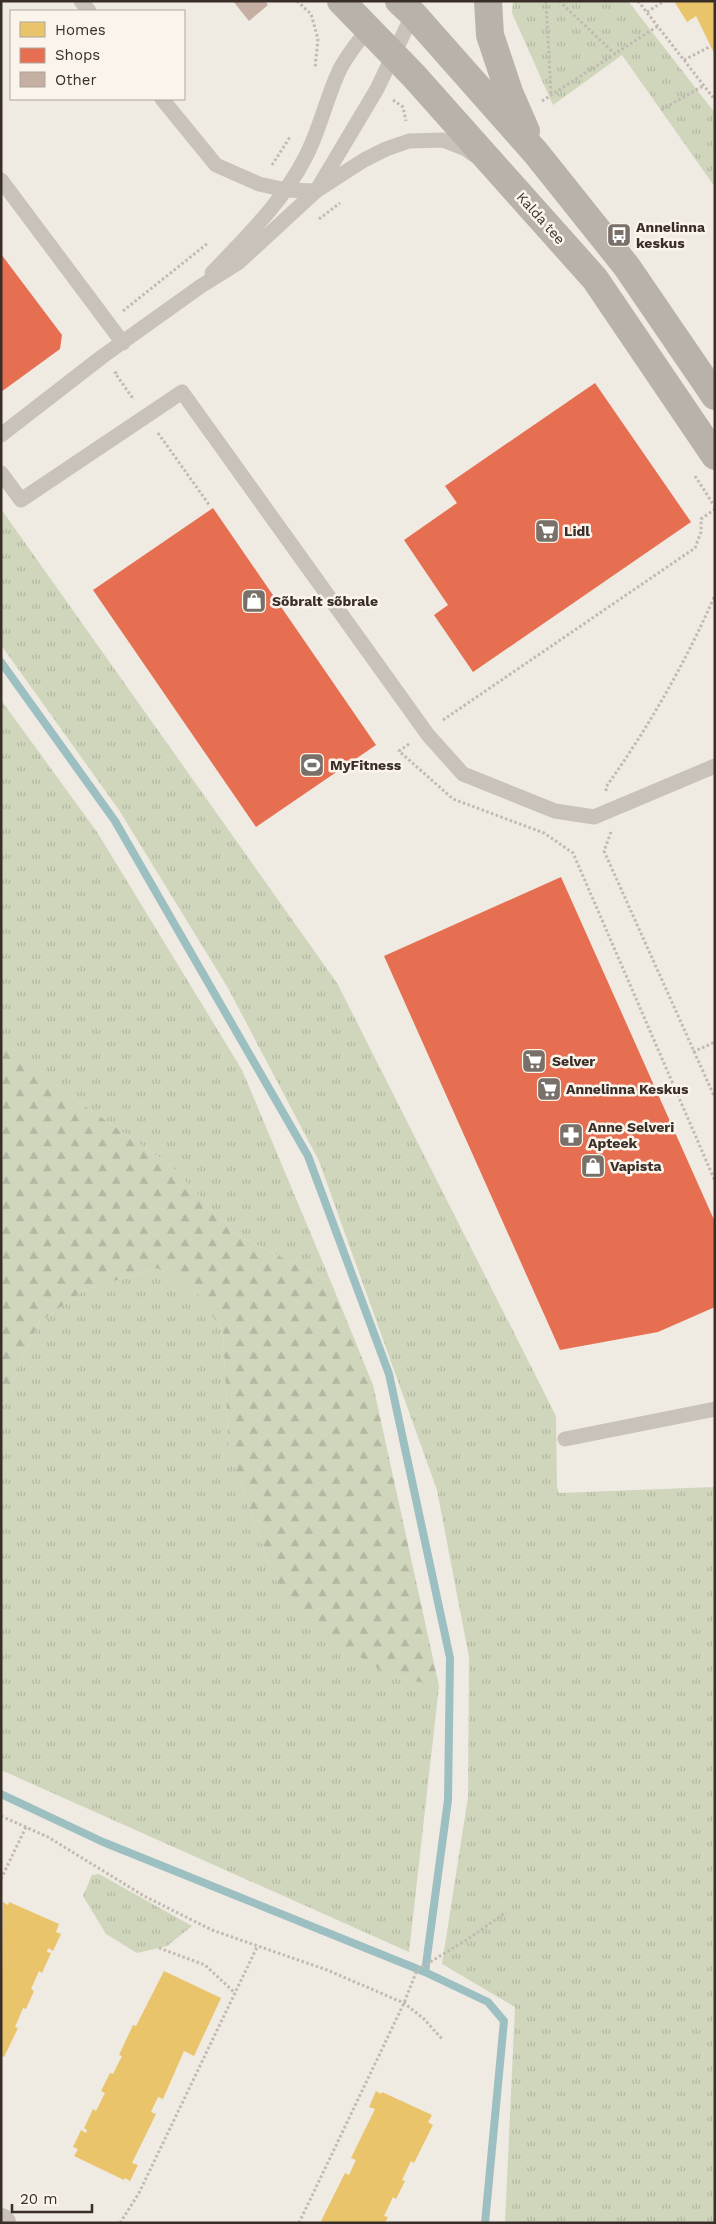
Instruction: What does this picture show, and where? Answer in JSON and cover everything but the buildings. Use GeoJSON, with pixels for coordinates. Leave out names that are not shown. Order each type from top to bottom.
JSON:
{"type":"FeatureCollection","features":[{"type":"Feature","properties":{"kind":"street","name":"Kalda tee"},"geometry":{"type":"LineString","coordinates":[[341,1],[394,55],[595,279],[711,441]]}},
{"type":"Feature","properties":{"kind":"street"},"geometry":{"type":"LineString","coordinates":[[368,29],[388,1]]}},
{"type":"Feature","properties":{"kind":"street"},"geometry":{"type":"LineString","coordinates":[[488,1],[490,35],[509,92],[536,153]]}},
{"type":"Feature","properties":{"kind":"street"},"geometry":{"type":"LineString","coordinates":[[368,29],[393,24],[412,5],[536,153],[627,267],[715,396]]}},
{"type":"Feature","properties":{"kind":"lane"},"geometry":{"type":"LineString","coordinates":[[316,191],[354,129],[394,55],[412,5]]}},
{"type":"Feature","properties":{"kind":"lane"},"geometry":{"type":"LineString","coordinates":[[201,286],[266,216],[286,190],[306,158],[320,125],[339,70],[354,46],[368,29]]}},
{"type":"Feature","properties":{"kind":"lane"},"geometry":{"type":"LineString","coordinates":[[163,100],[216,165],[259,184],[286,190],[316,191]]}},
{"type":"Feature","properties":{"kind":"lane"},"geometry":{"type":"LineString","coordinates":[[1,435],[201,286],[238,263],[316,191],[386,148],[409,141],[443,140],[466,149],[502,174]]}},
{"type":"Feature","properties":{"kind":"lane"},"geometry":{"type":"LineString","coordinates":[[1,180],[123,343]]}},
{"type":"Feature","properties":{"kind":"lane"},"geometry":{"type":"LineString","coordinates":[[1,472],[21,500],[182,392],[426,731],[463,774],[555,811],[594,817],[715,766]]}},
{"type":"Feature","properties":{"kind":"lane"},"geometry":{"type":"LineString","coordinates":[[565,1440],[715,1409]]}},
{"type":"Feature","properties":{"kind":"path"},"geometry":{"type":"LineString","coordinates":[[296,1],[311,14],[318,39],[314,71]]}},
{"type":"Feature","properties":{"kind":"path"},"geometry":{"type":"LineString","coordinates":[[546,1],[551,95]]}},
{"type":"Feature","properties":{"kind":"path"},"geometry":{"type":"LineString","coordinates":[[559,1],[615,54]]}},
{"type":"Feature","properties":{"kind":"path"},"geometry":{"type":"LineString","coordinates":[[638,1],[715,100]]}},
{"type":"Feature","properties":{"kind":"path"},"geometry":{"type":"LineString","coordinates":[[647,12],[664,1]]}},
{"type":"Feature","properties":{"kind":"path"},"geometry":{"type":"LineString","coordinates":[[539,102],[658,26]]}},
{"type":"Feature","properties":{"kind":"path"},"geometry":{"type":"LineString","coordinates":[[684,60],[710,46]]}},
{"type":"Feature","properties":{"kind":"path"},"geometry":{"type":"LineString","coordinates":[[661,110],[703,86]]}},
{"type":"Feature","properties":{"kind":"path"},"geometry":{"type":"LineString","coordinates":[[259,184],[280,154],[294,129]]}},
{"type":"Feature","properties":{"kind":"path"},"geometry":{"type":"LineString","coordinates":[[319,220],[346,198]]}},
{"type":"Feature","properties":{"kind":"path"},"geometry":{"type":"LineString","coordinates":[[108,322],[214,239]]}},
{"type":"Feature","properties":{"kind":"path"},"geometry":{"type":"LineString","coordinates":[[123,368],[115,373],[210,506]]}},
{"type":"Feature","properties":{"kind":"path"},"geometry":{"type":"LineString","coordinates":[[694,474],[715,508],[701,519],[701,532],[695,548],[426,731],[400,751],[453,799],[544,833],[574,852],[715,1181]]}},
{"type":"Feature","properties":{"kind":"path"},"geometry":{"type":"LineString","coordinates":[[715,595],[702,626],[633,749],[606,787],[602,814],[611,834],[604,850],[715,1098]]}},
{"type":"Feature","properties":{"kind":"path"},"geometry":{"type":"LineString","coordinates":[[693,1052],[715,1042]]}},
{"type":"Feature","properties":{"kind":"path"},"geometry":{"type":"LineString","coordinates":[[1,1816],[56,1841],[144,1896],[212,1930],[256,1947],[327,1970],[404,2003],[424,2019],[443,2040]]}},
{"type":"Feature","properties":{"kind":"path"},"geometry":{"type":"LineString","coordinates":[[1,1879],[26,1827]]}},
{"type":"Feature","properties":{"kind":"path"},"geometry":{"type":"LineString","coordinates":[[299,2223],[418,1970],[506,1912]]}},
{"type":"Feature","properties":{"kind":"path"},"geometry":{"type":"LineString","coordinates":[[120,2223],[139,2192],[256,1947]]}},
{"type":"Feature","properties":{"kind":"path"},"geometry":{"type":"LineString","coordinates":[[159,1948],[205,1965],[235,1993]]}},
{"type":"Feature","properties":{"kind":"green space"},"geometry":{"type":"Polygon","coordinates":[[[513,1],[628,1],[715,113],[715,187],[622,55],[553,105],[512,13],[513,1]]]}},
{"type":"Feature","properties":{"kind":"green space"},"geometry":{"type":"Polygon","coordinates":[[[1,509],[337,983],[556,1416],[557,1486],[559,1493],[715,1487],[715,2223],[505,2223],[515,2007],[442,1964],[468,1797],[469,1657],[437,1490],[319,1161],[228,988],[119,810],[1,645],[1,509]]]}},
{"type":"Feature","properties":{"kind":"green space"},"geometry":{"type":"Polygon","coordinates":[[[1,700],[97,832],[242,1070],[331,1282],[235,1234],[169,1164],[80,1103],[1,1040],[1,700]]]}},
{"type":"Feature","properties":{"kind":"green space"},"geometry":{"type":"Polygon","coordinates":[[[1,1040],[80,1103],[169,1164],[235,1234],[331,1282],[373,1385],[439,1686],[390,1676],[295,1613],[272,1573],[229,1451],[223,1332],[196,1291],[157,1268],[84,1290],[39,1323],[22,1357],[7,1399],[1,1406],[1,1040]]]}},
{"type":"Feature","properties":{"kind":"green space"},"geometry":{"type":"Polygon","coordinates":[[[157,1268],[196,1291],[223,1332],[229,1451],[272,1573],[390,1676],[439,1686],[409,1952],[1,1770],[1,1406],[7,1399],[22,1357],[39,1323],[84,1290],[157,1268]]]}},
{"type":"Feature","properties":{"kind":"green space"},"geometry":{"type":"Polygon","coordinates":[[[99,1874],[192,1926],[167,1946],[137,1953],[106,1934],[83,1896],[92,1875],[99,1874]]]}},
{"type":"Feature","properties":{"kind":"waterway"},"geometry":{"type":"LineString","coordinates":[[1,662],[115,821],[308,1156],[389,1374],[450,1658],[448,1800],[425,1972],[488,2002],[504,2021],[485,2223]]}},
{"type":"Feature","properties":{"kind":"waterway"},"geometry":{"type":"LineString","coordinates":[[1,1794],[103,1842],[425,1972]]}},
{"type":"Feature","properties":{"kind":"place","name":"Annelinna keskus"},"geometry":{"type":"Point","coordinates":[619,235]}},
{"type":"Feature","properties":{"kind":"place","name":"Lidl"},"geometry":{"type":"Point","coordinates":[547,531]}},
{"type":"Feature","properties":{"kind":"place","name":"Sõbralt sõbrale"},"geometry":{"type":"Point","coordinates":[254,601]}},
{"type":"Feature","properties":{"kind":"place","name":"MyFitness"},"geometry":{"type":"Point","coordinates":[312,765]}},
{"type":"Feature","properties":{"kind":"place","name":"Selver"},"geometry":{"type":"Point","coordinates":[534,1061]}},
{"type":"Feature","properties":{"kind":"place","name":"Annelinna Keskus"},"geometry":{"type":"Point","coordinates":[549,1089]}},
{"type":"Feature","properties":{"kind":"place","name":"Anne Selveri Apteek"},"geometry":{"type":"Point","coordinates":[571,1135]}},
{"type":"Feature","properties":{"kind":"place","name":"Vapista"},"geometry":{"type":"Point","coordinates":[593,1166]}}]}
